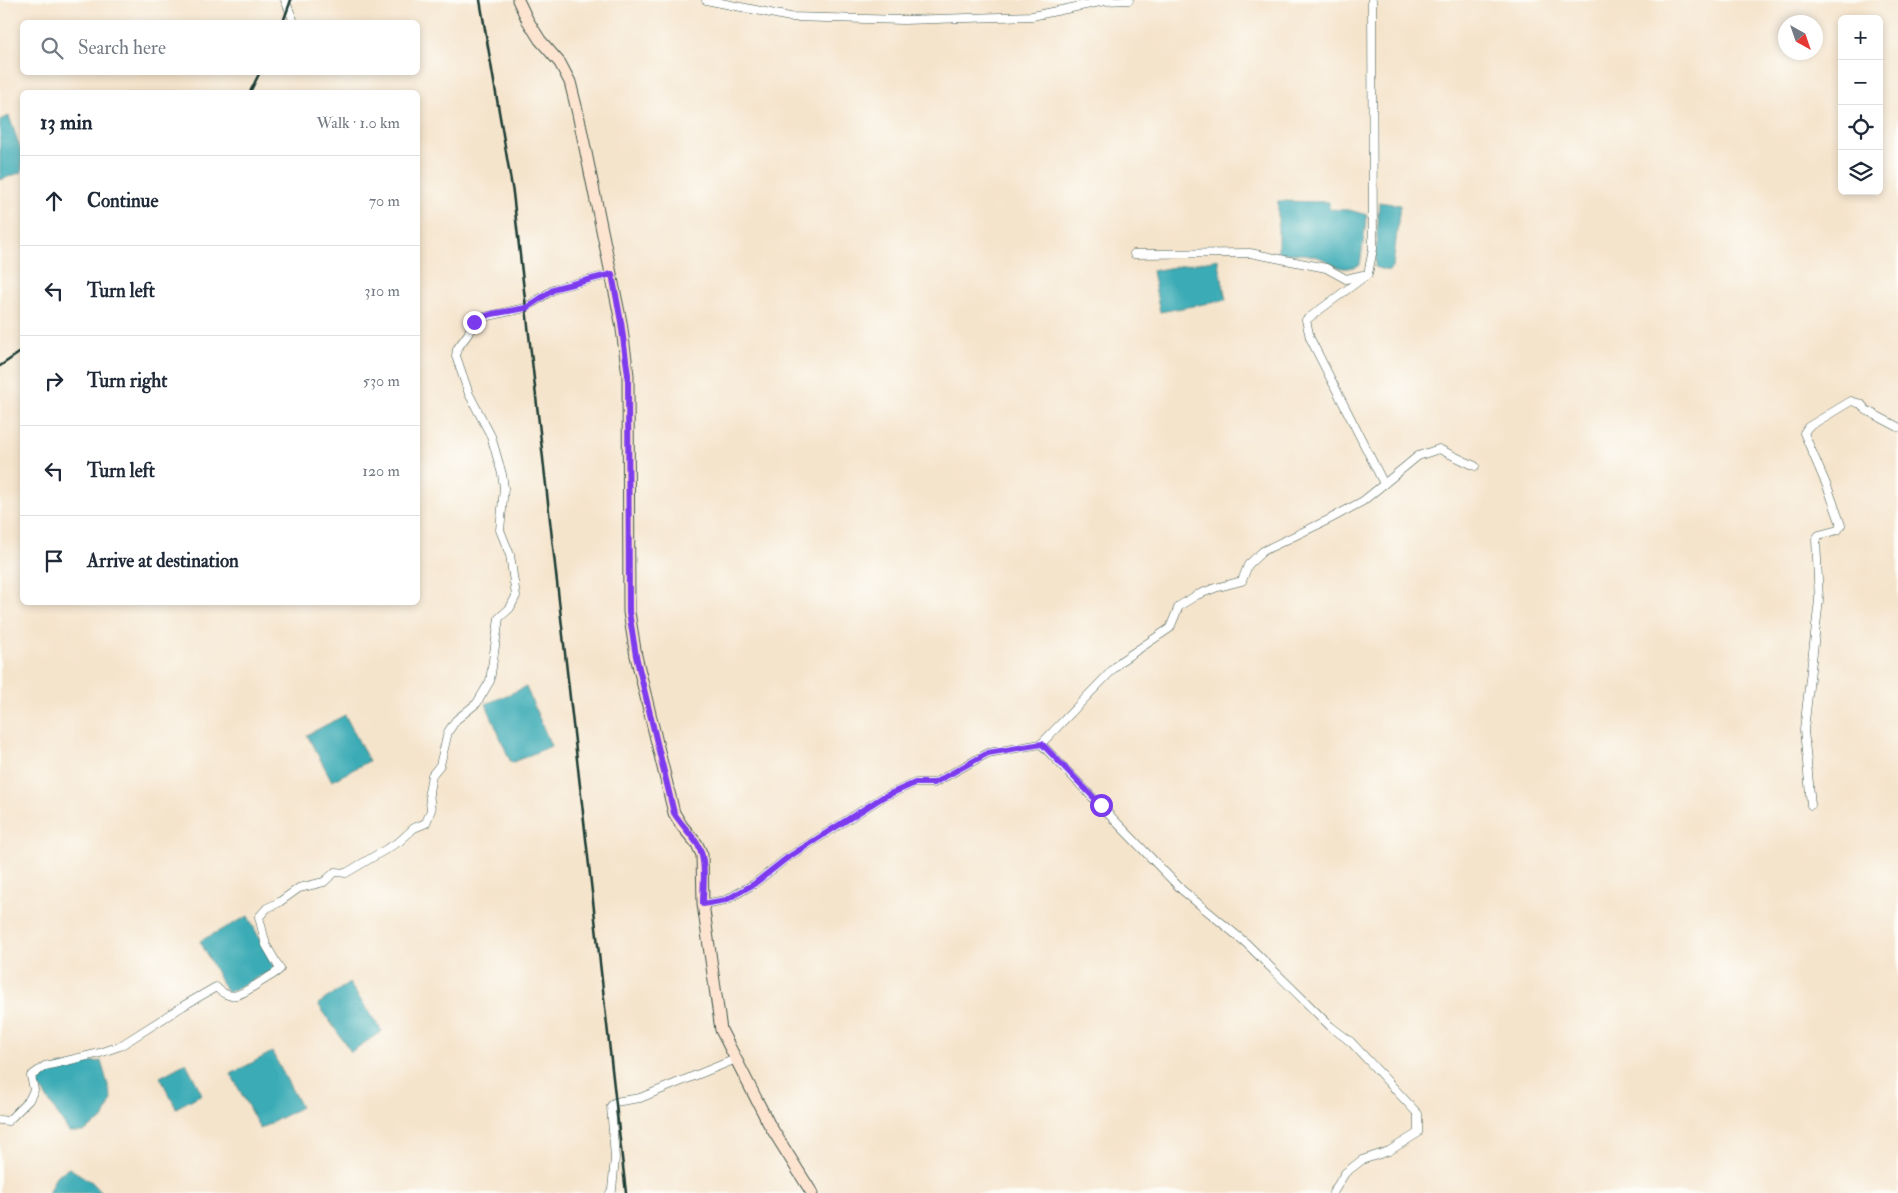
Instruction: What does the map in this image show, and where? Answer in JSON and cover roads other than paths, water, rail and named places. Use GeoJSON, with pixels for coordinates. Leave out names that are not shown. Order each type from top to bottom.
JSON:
{"type":"FeatureCollection","features":[{"type":"Feature","properties":{"kind":"main road"},"geometry":{"type":"LineString","coordinates":[[518,0],[540,40],[560,63],[570,82],[612,274],[628,375],[629,612],[636,656],[674,813],[697,844],[702,854],[703,904],[721,1030],[769,1124],[812,1193]]}},
{"type":"Feature","properties":{"kind":"street"},"geometry":{"type":"LineString","coordinates":[[285,0],[293,20]]}},
{"type":"Feature","properties":{"kind":"street"},"geometry":{"type":"LineString","coordinates":[[706,0],[790,17],[904,20],[1032,16],[1105,1],[1129,0]]}},
{"type":"Feature","properties":{"kind":"street"},"geometry":{"type":"LineString","coordinates":[[1372,0],[1373,249],[1368,274],[1306,320],[1310,338],[1384,484]]}},
{"type":"Feature","properties":{"kind":"street"},"geometry":{"type":"LineString","coordinates":[[1134,254],[1250,253],[1326,268],[1346,279],[1368,274]]}},
{"type":"Feature","properties":{"kind":"street"},"geometry":{"type":"LineString","coordinates":[[0,1120],[8,1121],[29,1100],[34,1090],[30,1076],[45,1066],[100,1053],[120,1046],[183,1006],[216,988],[230,996],[244,993],[272,976],[280,969],[266,945],[259,917],[268,908],[299,888],[324,882],[335,872],[346,873],[400,841],[414,828],[426,823],[431,810],[430,792],[432,775],[440,765],[448,732],[456,720],[477,703],[490,681],[499,618],[510,608],[516,596],[510,555],[500,530],[504,483],[491,436],[469,394],[456,356],[458,348],[474,322],[480,318],[526,308],[556,288],[612,274]]}},
{"type":"Feature","properties":{"kind":"street"},"geometry":{"type":"LineString","coordinates":[[1811,805],[1804,730],[1819,600],[1815,542],[1819,536],[1838,530],[1841,525],[1829,491],[1804,433],[1808,427],[1851,401],[1860,404],[1866,410],[1898,427]]}},
{"type":"Feature","properties":{"kind":"street"},"geometry":{"type":"LineString","coordinates":[[703,904],[726,900],[754,884],[787,858],[883,797],[915,783],[934,783],[988,753],[1042,744],[1121,661],[1170,628],[1179,606],[1197,595],[1242,581],[1248,565],[1263,551],[1363,501],[1418,456],[1439,449],[1475,466]]}},
{"type":"Feature","properties":{"kind":"street"},"geometry":{"type":"LineString","coordinates":[[1042,744],[1182,890],[1246,943],[1330,1026],[1351,1042],[1418,1114],[1418,1133],[1389,1151],[1362,1160],[1345,1173],[1333,1193]]}},
{"type":"Feature","properties":{"kind":"street"},"geometry":{"type":"LineString","coordinates":[[610,1193],[612,1190],[615,1158],[611,1106],[615,1102],[640,1098],[736,1059]]}},
{"type":"Feature","properties":{"kind":"water"},"geometry":{"type":"Polygon","coordinates":[[[9,116],[20,147],[20,173],[0,180],[0,120],[9,116]]]}},
{"type":"Feature","properties":{"kind":"water"},"geometry":{"type":"Polygon","coordinates":[[[1278,201],[1329,202],[1329,209],[1349,210],[1367,215],[1360,265],[1341,268],[1313,256],[1278,253],[1278,201]]]}},
{"type":"Feature","properties":{"kind":"water"},"geometry":{"type":"Polygon","coordinates":[[[1379,202],[1400,205],[1393,267],[1389,271],[1375,267],[1379,202]]]}},
{"type":"Feature","properties":{"kind":"water"},"geometry":{"type":"Polygon","coordinates":[[[1218,259],[1226,300],[1160,312],[1152,271],[1218,259]]]}},
{"type":"Feature","properties":{"kind":"water"},"geometry":{"type":"Polygon","coordinates":[[[526,687],[551,746],[511,763],[486,704],[526,687]]]}},
{"type":"Feature","properties":{"kind":"water"},"geometry":{"type":"Polygon","coordinates":[[[345,715],[369,761],[332,781],[307,735],[345,715]]]}},
{"type":"Feature","properties":{"kind":"water"},"geometry":{"type":"Polygon","coordinates":[[[248,916],[275,969],[227,993],[200,941],[248,916]]]}},
{"type":"Feature","properties":{"kind":"water"},"geometry":{"type":"Polygon","coordinates":[[[349,983],[382,1031],[351,1052],[318,1004],[349,983]]]}},
{"type":"Feature","properties":{"kind":"water"},"geometry":{"type":"Polygon","coordinates":[[[272,1052],[301,1107],[260,1129],[231,1074],[272,1052]]]}},
{"type":"Feature","properties":{"kind":"water"},"geometry":{"type":"Polygon","coordinates":[[[101,1061],[112,1099],[103,1119],[83,1132],[69,1132],[36,1081],[59,1066],[101,1061]]]}},
{"type":"Feature","properties":{"kind":"water"},"geometry":{"type":"Polygon","coordinates":[[[186,1063],[202,1094],[176,1108],[160,1077],[186,1063]]]}},
{"type":"Feature","properties":{"kind":"water"},"geometry":{"type":"Polygon","coordinates":[[[69,1168],[92,1182],[102,1193],[48,1193],[56,1176],[69,1168]]]}},
{"type":"Feature","properties":{"kind":"railway"},"geometry":{"type":"LineString","coordinates":[[284,20],[291,0]]}},
{"type":"Feature","properties":{"kind":"railway"},"geometry":{"type":"LineString","coordinates":[[480,0],[513,193],[626,1193]]}},
{"type":"Feature","properties":{"kind":"railway"},"geometry":{"type":"LineString","coordinates":[[251,90],[258,75]]}},
{"type":"Feature","properties":{"kind":"railway"},"geometry":{"type":"LineString","coordinates":[[0,366],[20,352]]}}]}
